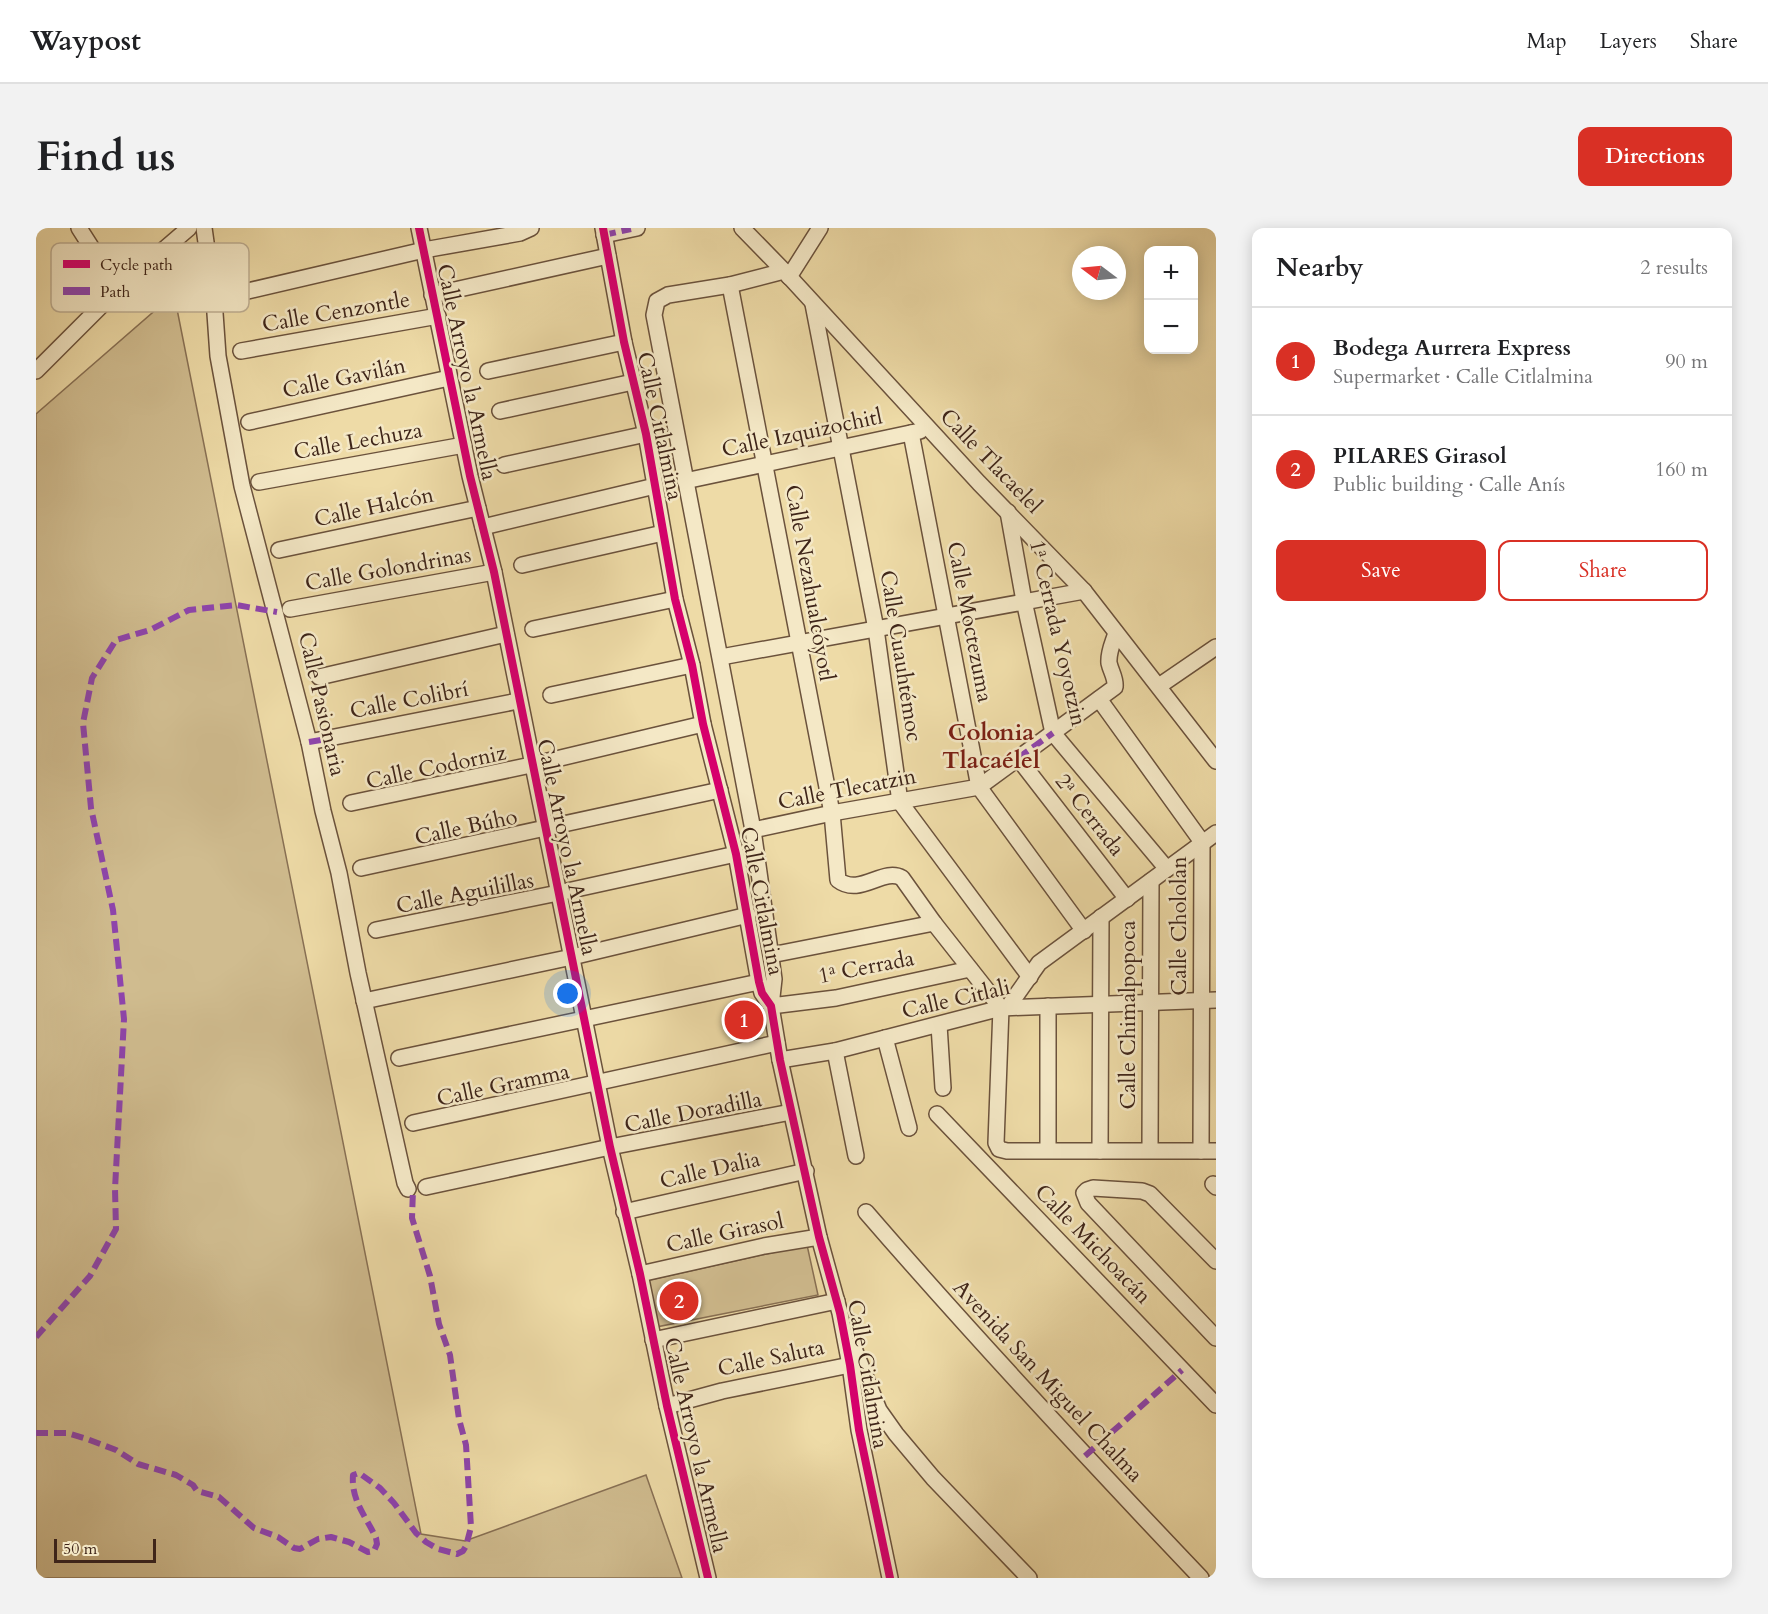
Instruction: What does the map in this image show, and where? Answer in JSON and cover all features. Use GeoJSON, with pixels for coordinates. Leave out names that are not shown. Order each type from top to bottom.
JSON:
{"type":"FeatureCollection","features":[{"type":"Feature","properties":{"kind":"street"},"geometry":{"type":"LineString","coordinates":[[79,228],[89,243]]}},
{"type":"Feature","properties":{"kind":"street"},"geometry":{"type":"LineString","coordinates":[[172,243],[189,228]]}},
{"type":"Feature","properties":{"kind":"street","name":"Calle Pasionaria"},"geometry":{"type":"LineString","coordinates":[[204,228],[206,243]]}},
{"type":"Feature","properties":{"kind":"street","name":"Calle Arroyo la Armella"},"geometry":{"type":"LineString","coordinates":[[418,228],[449,378],[494,572],[596,1083],[640,1274],[667,1406],[708,1578]]}},
{"type":"Feature","properties":{"kind":"street"},"geometry":{"type":"LineString","coordinates":[[249,291],[424,250],[520,233],[531,228]]}},
{"type":"Feature","properties":{"kind":"street","name":"Calle Tlacaelel"},"geometry":{"type":"LineString","coordinates":[[742,228],[1084,591],[1216,761]]}},
{"type":"Feature","properties":{"kind":"street"},"geometry":{"type":"LineString","coordinates":[[771,1006],[774,979],[753,830],[654,315],[657,302],[668,295],[786,274],[820,228]]}},
{"type":"Feature","properties":{"kind":"street"},"geometry":{"type":"LineString","coordinates":[[603,231],[634,229]]}},
{"type":"Feature","properties":{"kind":"street","name":"Calle Citlalmina"},"geometry":{"type":"LineString","coordinates":[[603,231],[624,342],[646,434],[675,599],[692,665],[703,724],[736,854],[759,982],[762,993],[771,1006],[791,1112],[819,1237],[838,1307],[850,1365],[859,1430],[891,1578]]}},
{"type":"Feature","properties":{"kind":"street","name":"Calle Cenzontle"},"geometry":{"type":"LineString","coordinates":[[432,295],[608,256]]}},
{"type":"Feature","properties":{"kind":"street","name":"Calle Nezahualcóyotl"},"geometry":{"type":"LineString","coordinates":[[730,285],[832,813],[838,880],[845,886],[852,886],[896,875],[902,878],[934,923]]}},
{"type":"Feature","properties":{"kind":"street","name":"Calle Cuauhtémoc"},"geometry":{"type":"LineString","coordinates":[[813,304],[876,629],[900,802],[1030,977]]}},
{"type":"Feature","properties":{"kind":"street"},"geometry":{"type":"LineString","coordinates":[[36,370],[95,312]]}},
{"type":"Feature","properties":{"kind":"street","name":"Calle Pasionaria"},"geometry":{"type":"LineString","coordinates":[[215,312],[218,356],[242,486],[309,742],[339,873],[364,1000],[408,1189]]}},
{"type":"Feature","properties":{"kind":"street","name":"Calle Cenzontle"},"geometry":{"type":"LineString","coordinates":[[241,351],[438,316]]}},
{"type":"Feature","properties":{"kind":"street"},"geometry":{"type":"LineString","coordinates":[[488,370],[624,342]]}},
{"type":"Feature","properties":{"kind":"street","name":"Calle Gavilán"},"geometry":{"type":"LineString","coordinates":[[249,422],[449,378]]}},
{"type":"Feature","properties":{"kind":"street"},"geometry":{"type":"LineString","coordinates":[[500,411],[633,382]]}},
{"type":"Feature","properties":{"kind":"street","name":"Calle Izquizochitl"},"geometry":{"type":"LineString","coordinates":[[685,481],[930,429]]}},
{"type":"Feature","properties":{"kind":"street","name":"Calle Moctezuma"},"geometry":{"type":"LineString","coordinates":[[911,433],[979,787],[1083,931]]}},
{"type":"Feature","properties":{"kind":"street"},"geometry":{"type":"LineString","coordinates":[[504,465],[646,434]]}},
{"type":"Feature","properties":{"kind":"street","name":"Calle Lechuza"},"geometry":{"type":"LineString","coordinates":[[259,482],[464,445]]}},
{"type":"Feature","properties":{"kind":"street"},"geometry":{"type":"LineString","coordinates":[[483,527],[655,486]]}},
{"type":"Feature","properties":{"kind":"street","name":"Calle Halcón"},"geometry":{"type":"LineString","coordinates":[[279,550],[478,508]]}},
{"type":"Feature","properties":{"kind":"street","name":"1ª Cerrada Yoyotzin"},"geometry":{"type":"LineString","coordinates":[[1008,512],[1024,602],[1053,733],[1167,869]]}},
{"type":"Feature","properties":{"kind":"street"},"geometry":{"type":"LineString","coordinates":[[522,565],[663,533]]}},
{"type":"Feature","properties":{"kind":"street","name":"Calle Golondrinas"},"geometry":{"type":"LineString","coordinates":[[290,609],[494,572]]}},
{"type":"Feature","properties":{"kind":"street"},"geometry":{"type":"LineString","coordinates":[[721,657],[1084,591]]}},
{"type":"Feature","properties":{"kind":"street"},"geometry":{"type":"LineString","coordinates":[[533,629],[675,599]]}},
{"type":"Feature","properties":{"kind":"street","name":"Calle Tlecatzin"},"geometry":{"type":"LineString","coordinates":[[753,830],[832,813],[979,787],[1115,687],[1116,683],[1109,663],[1116,633]]}},
{"type":"Feature","properties":{"kind":"street"},"geometry":{"type":"LineString","coordinates":[[319,677],[506,634]]}},
{"type":"Feature","properties":{"kind":"street"},"geometry":{"type":"LineString","coordinates":[[1159,686],[1216,647]]}},
{"type":"Feature","properties":{"kind":"street"},"geometry":{"type":"LineString","coordinates":[[550,695],[692,665]]}},
{"type":"Feature","properties":{"kind":"street","name":"Calle Chololan"},"geometry":{"type":"LineString","coordinates":[[1099,699],[1202,842],[1209,1001],[1209,1150]]}},
{"type":"Feature","properties":{"kind":"street","name":"Calle Colibrí"},"geometry":{"type":"LineString","coordinates":[[309,742],[518,701]]}},
{"type":"Feature","properties":{"kind":"street","name":"Calle Codorniz"},"geometry":{"type":"LineString","coordinates":[[351,803],[531,765],[703,724]]}},
{"type":"Feature","properties":{"kind":"street","name":"2ª Cerrada"},"geometry":{"type":"LineString","coordinates":[[1018,758],[1126,899]]}},
{"type":"Feature","properties":{"kind":"street","name":"Calle Búho"},"geometry":{"type":"LineString","coordinates":[[361,868],[720,790]]}},
{"type":"Feature","properties":{"kind":"street"},"geometry":{"type":"LineString","coordinates":[[1209,1150],[1007,1151],[999,1149],[996,1143],[1004,1007],[1039,963],[1216,833]]}},
{"type":"Feature","properties":{"kind":"street","name":"Calle Aguilillas"},"geometry":{"type":"LineString","coordinates":[[376,930],[736,854]]}},
{"type":"Feature","properties":{"kind":"street","name":"Calle Chimalpopoca"},"geometry":{"type":"LineString","coordinates":[[1150,1150],[1151,880]]}},
{"type":"Feature","properties":{"kind":"street"},"geometry":{"type":"LineString","coordinates":[[364,1000],[572,957],[748,915]]}},
{"type":"Feature","properties":{"kind":"street"},"geometry":{"type":"LineString","coordinates":[[1100,1150],[1101,917]]}},
{"type":"Feature","properties":{"kind":"street"},"geometry":{"type":"LineString","coordinates":[[771,955],[934,923],[1004,1007]]}},
{"type":"Feature","properties":{"kind":"street","name":"1ª Cerrada"},"geometry":{"type":"LineString","coordinates":[[771,1006],[836,998],[970,969]]}},
{"type":"Feature","properties":{"kind":"street"},"geometry":{"type":"LineString","coordinates":[[399,1058],[759,982]]}},
{"type":"Feature","properties":{"kind":"street","name":"Calle Citlali"},"geometry":{"type":"LineString","coordinates":[[780,1060],[835,1051],[1004,1007],[1209,1001]]}},
{"type":"Feature","properties":{"kind":"street"},"geometry":{"type":"LineString","coordinates":[[1048,1006],[1048,1150]]}},
{"type":"Feature","properties":{"kind":"street"},"geometry":{"type":"LineString","coordinates":[[939,1025],[944,1088]]}},
{"type":"Feature","properties":{"kind":"street"},"geometry":{"type":"LineString","coordinates":[[885,1038],[909,1128]]}},
{"type":"Feature","properties":{"kind":"street","name":"Calle Gramma"},"geometry":{"type":"LineString","coordinates":[[413,1123],[777,1043]]}},
{"type":"Feature","properties":{"kind":"street"},"geometry":{"type":"LineString","coordinates":[[835,1051],[856,1156]]}},
{"type":"Feature","properties":{"kind":"street","name":"Calle Doradilla"},"geometry":{"type":"LineString","coordinates":[[426,1187],[610,1146],[791,1112]]}},
{"type":"Feature","properties":{"kind":"street","name":"Calle Michoacán"},"geometry":{"type":"LineString","coordinates":[[937,1114],[1216,1405]]}},
{"type":"Feature","properties":{"kind":"street","name":"Calle Dalia"},"geometry":{"type":"LineString","coordinates":[[624,1212],[806,1171]]}},
{"type":"Feature","properties":{"kind":"street"},"geometry":{"type":"LineString","coordinates":[[1216,1261],[1150,1194],[1142,1191],[1093,1188],[1084,1193],[1088,1203],[1216,1338]]}},
{"type":"Feature","properties":{"kind":"street","name":"Avenida San Miguel Chalma"},"geometry":{"type":"LineString","coordinates":[[866,1212],[934,1291],[1085,1456],[1201,1578]]}},
{"type":"Feature","properties":{"kind":"street","name":"Calle Girasol"},"geometry":{"type":"LineString","coordinates":[[640,1274],[764,1246],[819,1237]]}},
{"type":"Feature","properties":{"kind":"street"},"geometry":{"type":"LineString","coordinates":[[653,1340],[838,1307],[879,1410],[933,1478],[1029,1578]]}},
{"type":"Feature","properties":{"kind":"street","name":"Calle Saluta"},"geometry":{"type":"LineString","coordinates":[[667,1406],[722,1391],[850,1365]]}},
{"type":"Feature","properties":{"kind":"shaded area"},"geometry":{"type":"Polygon","coordinates":[[[153,312],[178,312],[421,1534],[465,1541],[646,1475],[682,1578],[36,1578],[36,414],[153,312]]]}},
{"type":"Feature","properties":{"kind":"shaded area"},"geometry":{"type":"Polygon","coordinates":[[[807,1245],[818,1295],[656,1327],[645,1281],[807,1245]]]}},
{"type":"Feature","properties":{"kind":"marked path"},"geometry":{"type":"LineString","coordinates":[[604,235],[631,229]]}},
{"type":"Feature","properties":{"kind":"marked path"},"geometry":{"type":"LineString","coordinates":[[36,1337],[90,1276],[116,1229],[115,1189],[124,1019],[113,910],[91,808],[83,723],[92,678],[116,640],[150,630],[189,610],[236,605],[277,612]]}},
{"type":"Feature","properties":{"kind":"marked path"},"geometry":{"type":"LineString","coordinates":[[1018,758],[1053,733]]}},
{"type":"Feature","properties":{"kind":"marked path"},"geometry":{"type":"LineString","coordinates":[[309,742],[332,738]]}},
{"type":"Feature","properties":{"kind":"marked path"},"geometry":{"type":"LineString","coordinates":[[36,1433],[67,1433],[116,1450],[138,1464],[176,1475],[193,1485],[197,1491],[219,1497],[254,1528],[300,1549],[318,1539],[331,1537],[349,1542],[368,1552],[374,1551],[377,1544],[376,1538],[354,1493],[353,1475],[359,1473],[380,1488],[426,1542],[438,1549],[457,1554],[463,1551],[471,1527],[466,1445],[459,1419],[450,1355],[439,1324],[430,1276],[412,1218],[413,1190]]}},
{"type":"Feature","properties":{"kind":"marked path"},"geometry":{"type":"LineString","coordinates":[[1085,1456],[1182,1370]]}},
{"type":"Feature","properties":{"kind":"cycle path"},"geometry":{"type":"LineString","coordinates":[[419,228],[470,476],[494,572],[610,1147],[640,1274],[667,1406],[708,1578]]}},
{"type":"Feature","properties":{"kind":"cycle path"},"geometry":{"type":"LineString","coordinates":[[603,228],[624,342],[646,434],[675,599],[692,665],[703,724],[736,854],[759,982],[762,993],[771,1006],[780,1060],[819,1237],[840,1313],[859,1430],[890,1578]]}},
{"type":"Feature","properties":{"kind":"place","name":"Bodega Aurrera Express"},"geometry":{"type":"Point","coordinates":[744,1020]}},
{"type":"Feature","properties":{"kind":"place","name":"PILARES Girasol"},"geometry":{"type":"Point","coordinates":[679,1301]}},
{"type":"Feature","properties":{"kind":"district","name":"Colonia Tlacaélel"},"geometry":{"type":"Point","coordinates":[991,746]}}]}
